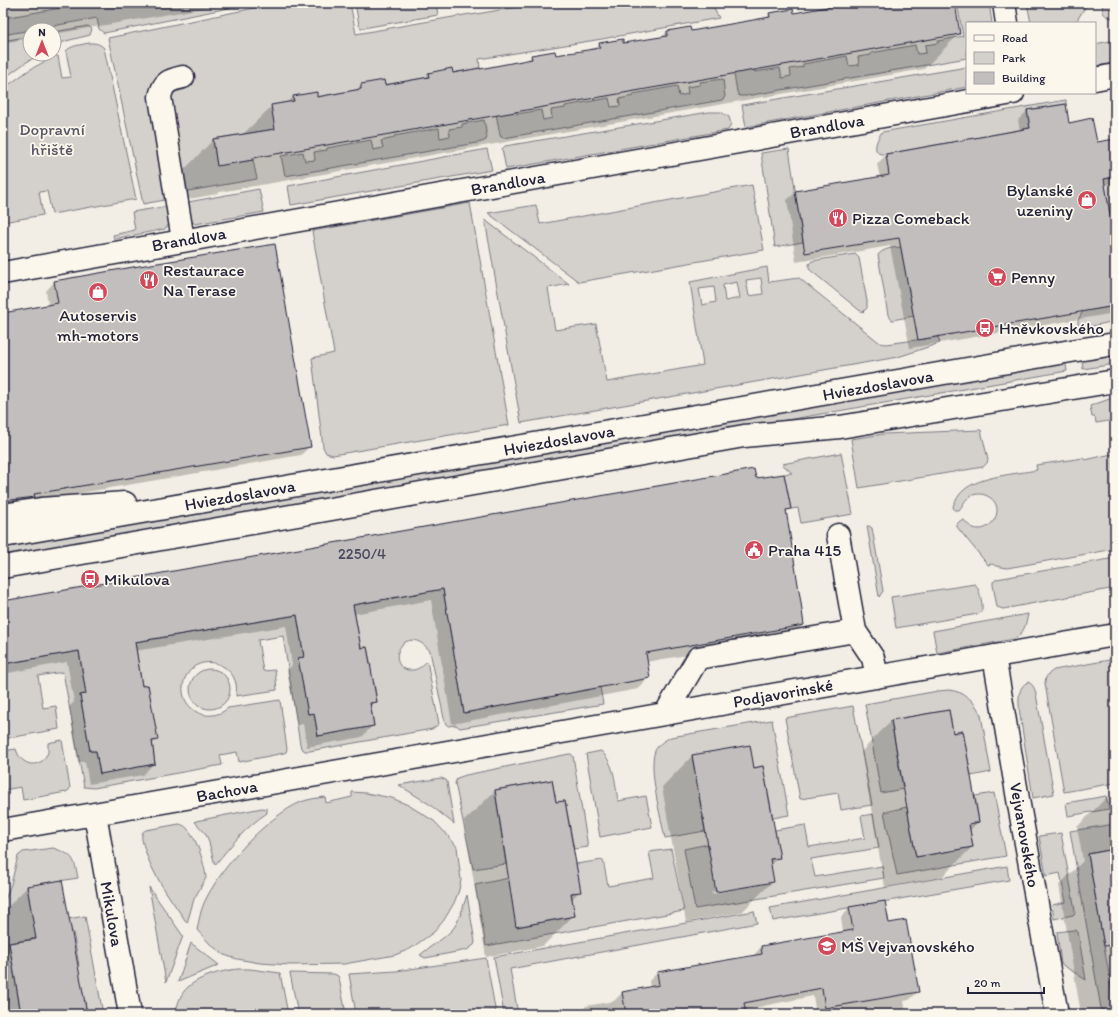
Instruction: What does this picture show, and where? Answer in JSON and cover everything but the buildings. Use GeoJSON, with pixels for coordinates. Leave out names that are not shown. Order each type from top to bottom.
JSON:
{"type":"FeatureCollection","features":[{"type":"Feature","properties":{"kind":"street"},"geometry":{"type":"LineString","coordinates":[[1004,3],[1007,22]]}},
{"type":"Feature","properties":{"kind":"street"},"geometry":{"type":"LineString","coordinates":[[1096,79],[1115,75]]}},
{"type":"Feature","properties":{"kind":"street"},"geometry":{"type":"LineString","coordinates":[[183,77],[173,79],[164,85],[161,90],[160,97],[183,240]]}},
{"type":"Feature","properties":{"kind":"street","name":"Brandlova"},"geometry":{"type":"LineString","coordinates":[[3,273],[1008,94]]}},
{"type":"Feature","properties":{"kind":"street","name":"Hviezdoslavova"},"geometry":{"type":"LineString","coordinates":[[3,536],[1115,344]]}},
{"type":"Feature","properties":{"kind":"street","name":"Hviezdoslavova"},"geometry":{"type":"LineString","coordinates":[[3,567],[744,436],[840,427],[1115,381]]}},
{"type":"Feature","properties":{"kind":"street"},"geometry":{"type":"LineString","coordinates":[[3,516],[41,509],[254,493]]}},
{"type":"Feature","properties":{"kind":"street"},"geometry":{"type":"LineString","coordinates":[[838,534],[855,631],[873,658],[877,677]]}},
{"type":"Feature","properties":{"kind":"street"},"geometry":{"type":"LineString","coordinates":[[666,714],[698,658],[855,631]]}},
{"type":"Feature","properties":{"kind":"street","name":"Podjavorinské"},"geometry":{"type":"LineString","coordinates":[[450,752],[1115,635]]}},
{"type":"Feature","properties":{"kind":"street","name":"Vejvanovského"},"geometry":{"type":"LineString","coordinates":[[994,656],[1019,805],[1057,1014]]}},
{"type":"Feature","properties":{"kind":"street","name":"Bachova"},"geometry":{"type":"LineString","coordinates":[[3,830],[450,752]]}},
{"type":"Feature","properties":{"kind":"street","name":"Mikulova"},"geometry":{"type":"LineString","coordinates":[[95,814],[130,1014]]}},
{"type":"Feature","properties":{"kind":"green space"},"geometry":{"type":"Polygon","coordinates":[[[90,3],[254,3],[104,33],[99,29],[97,18],[62,24],[62,22],[22,22],[22,32],[3,35],[3,18],[90,3]]]}},
{"type":"Feature","properties":{"kind":"green space"},"geometry":{"type":"Polygon","coordinates":[[[279,3],[350,3],[356,34],[540,3],[711,3],[719,18],[479,59],[480,68],[272,105],[276,129],[213,139],[217,165],[253,160],[257,179],[183,192],[169,101],[178,91],[186,89],[183,77],[168,81],[161,91],[176,198],[143,204],[108,38],[279,3]]]}},
{"type":"Feature","properties":{"kind":"green space"},"geometry":{"type":"Polygon","coordinates":[[[355,3],[436,3],[438,15],[361,28],[359,25],[355,3]]]}},
{"type":"Feature","properties":{"kind":"green space"},"geometry":{"type":"Polygon","coordinates":[[[957,3],[989,3],[992,22],[966,22],[966,58],[746,96],[739,96],[737,92],[730,50],[749,42],[755,72],[780,68],[782,78],[791,76],[790,69],[803,67],[803,64],[847,56],[849,66],[859,65],[858,57],[871,55],[871,53],[915,45],[917,54],[926,53],[925,45],[963,36],[957,3]]]}},
{"type":"Feature","properties":{"kind":"green space"},"geometry":{"type":"Polygon","coordinates":[[[1027,3],[1088,3],[1076,22],[1031,22],[1027,3]]]}},
{"type":"Feature","properties":{"kind":"green space"},"geometry":{"type":"Polygon","coordinates":[[[1103,3],[1115,3],[1115,18],[1108,17],[1104,14],[1102,9],[1103,3]]]}},
{"type":"Feature","properties":{"kind":"green space"},"geometry":{"type":"Polygon","coordinates":[[[88,26],[92,29],[90,35],[62,43],[62,31],[88,26]]]}},
{"type":"Feature","properties":{"kind":"green space"},"geometry":{"type":"Polygon","coordinates":[[[22,37],[22,62],[27,62],[3,79],[3,41],[22,37]]]}},
{"type":"Feature","properties":{"kind":"green space"},"geometry":{"type":"Polygon","coordinates":[[[1115,40],[1115,63],[1096,66],[1096,44],[1115,40]]]}},
{"type":"Feature","properties":{"kind":"green space","name":"Dopravní hřiště"},"geometry":{"type":"Polygon","coordinates":[[[89,43],[100,45],[104,48],[136,199],[52,214],[47,191],[39,192],[43,215],[3,222],[3,89],[29,70],[44,62],[59,62],[62,78],[71,77],[66,51],[74,46],[89,43]]]}},
{"type":"Feature","properties":{"kind":"green space"},"geometry":{"type":"Polygon","coordinates":[[[966,67],[966,87],[746,127],[742,105],[966,67]]]}},
{"type":"Feature","properties":{"kind":"green space"},"geometry":{"type":"Polygon","coordinates":[[[723,79],[725,97],[722,100],[504,138],[500,135],[491,87],[511,84],[517,114],[541,110],[543,120],[552,118],[551,110],[565,108],[565,106],[609,98],[611,107],[620,106],[619,99],[633,96],[633,94],[677,86],[679,96],[688,94],[687,87],[700,85],[700,82],[723,79]]]}},
{"type":"Feature","properties":{"kind":"green space"},"geometry":{"type":"Polygon","coordinates":[[[1066,100],[1066,104],[1027,110],[1030,128],[886,154],[878,153],[876,150],[876,143],[882,132],[1066,100]]]}},
{"type":"Feature","properties":{"kind":"green space"},"geometry":{"type":"Polygon","coordinates":[[[709,112],[721,112],[729,117],[731,124],[728,130],[506,169],[502,149],[505,146],[709,112]]]}},
{"type":"Feature","properties":{"kind":"green space"},"geometry":{"type":"Polygon","coordinates":[[[484,120],[487,137],[486,140],[482,142],[285,176],[281,156],[303,152],[305,161],[315,160],[314,152],[327,150],[327,148],[371,140],[373,150],[383,148],[381,141],[394,138],[394,136],[439,128],[440,138],[450,136],[449,129],[462,127],[462,124],[484,120]]]}},
{"type":"Feature","properties":{"kind":"green space"},"geometry":{"type":"Polygon","coordinates":[[[487,149],[492,170],[291,205],[288,186],[487,149]]]}},
{"type":"Feature","properties":{"kind":"green space"},"geometry":{"type":"Polygon","coordinates":[[[789,149],[803,242],[775,247],[761,153],[789,149]]]}},
{"type":"Feature","properties":{"kind":"green space"},"geometry":{"type":"Polygon","coordinates":[[[1115,177],[1115,232],[1113,232],[1104,179],[1115,177]]]}},
{"type":"Feature","properties":{"kind":"green space"},"geometry":{"type":"Polygon","coordinates":[[[752,185],[764,250],[579,282],[488,213],[536,205],[540,224],[752,185]]]}},
{"type":"Feature","properties":{"kind":"green space"},"geometry":{"type":"Polygon","coordinates":[[[259,189],[264,212],[195,224],[188,217],[183,203],[259,189]]]}},
{"type":"Feature","properties":{"kind":"green space"},"geometry":{"type":"Polygon","coordinates":[[[470,203],[509,425],[333,455],[326,453],[323,447],[312,358],[334,353],[312,231],[470,203]]]}},
{"type":"Feature","properties":{"kind":"green space"},"geometry":{"type":"Polygon","coordinates":[[[169,206],[169,224],[165,229],[114,239],[113,235],[135,230],[132,212],[169,206]]]}},
{"type":"Feature","properties":{"kind":"green space"},"geometry":{"type":"Polygon","coordinates":[[[485,220],[569,284],[548,288],[555,330],[596,324],[607,382],[703,365],[690,282],[767,267],[769,282],[799,278],[880,343],[886,344],[938,337],[940,343],[898,357],[521,423],[485,220]],[[761,278],[746,280],[749,296],[763,294],[761,278]],[[737,282],[723,285],[725,301],[740,298],[737,282]],[[714,287],[699,289],[702,305],[716,302],[714,287]]]}},
{"type":"Feature","properties":{"kind":"green space"},"geometry":{"type":"Polygon","coordinates":[[[901,247],[914,316],[892,320],[888,315],[878,255],[891,248],[901,247]]]}},
{"type":"Feature","properties":{"kind":"green space"},"geometry":{"type":"Polygon","coordinates":[[[855,254],[859,258],[867,301],[867,308],[863,312],[809,269],[809,264],[812,261],[855,254]]]}},
{"type":"Feature","properties":{"kind":"green space"},"geometry":{"type":"Polygon","coordinates":[[[1115,306],[1115,321],[1078,329],[1078,320],[1083,311],[1115,306]]]}},
{"type":"Feature","properties":{"kind":"green space"},"geometry":{"type":"Polygon","coordinates":[[[1115,351],[1115,364],[1083,369],[1081,356],[1115,351]]]}},
{"type":"Feature","properties":{"kind":"green space"},"geometry":{"type":"Polygon","coordinates":[[[1065,359],[1067,371],[3,557],[3,545],[1065,359]]]}},
{"type":"Feature","properties":{"kind":"green space"},"geometry":{"type":"Polygon","coordinates":[[[1115,397],[1115,420],[1096,423],[1095,417],[1092,417],[1090,406],[1115,397]]]}},
{"type":"Feature","properties":{"kind":"green space"},"geometry":{"type":"Polygon","coordinates":[[[981,430],[988,460],[983,467],[859,488],[851,439],[884,434],[981,430]]]}},
{"type":"Feature","properties":{"kind":"green space"},"geometry":{"type":"Polygon","coordinates":[[[841,453],[853,514],[801,523],[798,508],[791,509],[784,474],[792,473],[782,464],[841,453]]]}},
{"type":"Feature","properties":{"kind":"green space"},"geometry":{"type":"Polygon","coordinates":[[[1112,454],[1115,456],[1115,549],[1007,568],[992,564],[988,565],[957,527],[957,524],[961,520],[964,520],[972,527],[980,529],[987,527],[993,522],[996,515],[997,507],[993,500],[981,494],[970,497],[965,501],[959,510],[954,510],[953,506],[959,495],[971,485],[999,476],[1037,470],[1036,465],[1083,458],[1085,460],[1112,454]]]}},
{"type":"Feature","properties":{"kind":"green space"},"geometry":{"type":"Polygon","coordinates":[[[867,526],[872,528],[883,591],[879,597],[867,526]]]}},
{"type":"Feature","properties":{"kind":"green space"},"geometry":{"type":"Polygon","coordinates":[[[1115,558],[1115,588],[1003,609],[997,607],[993,582],[997,579],[1115,558]]]}},
{"type":"Feature","properties":{"kind":"green space"},"geometry":{"type":"Polygon","coordinates":[[[975,584],[982,603],[981,612],[978,614],[896,628],[891,597],[975,584]]]}},
{"type":"Feature","properties":{"kind":"green space"},"geometry":{"type":"Polygon","coordinates":[[[443,589],[464,713],[600,687],[603,704],[460,728],[456,725],[448,726],[445,723],[430,651],[421,643],[412,640],[405,642],[400,647],[398,661],[401,666],[408,670],[414,670],[419,668],[427,661],[439,724],[432,729],[305,751],[301,748],[300,744],[283,636],[258,640],[263,671],[275,670],[277,690],[236,696],[236,684],[230,672],[220,665],[208,662],[195,666],[188,673],[185,678],[183,688],[184,697],[188,705],[194,711],[202,714],[211,715],[220,713],[228,708],[280,700],[287,749],[284,753],[239,762],[237,752],[220,755],[222,765],[94,788],[84,787],[63,672],[38,676],[43,708],[56,706],[59,729],[3,739],[3,664],[79,651],[86,694],[80,695],[90,751],[96,751],[100,773],[155,764],[152,741],[151,704],[148,685],[142,686],[135,642],[297,615],[304,657],[299,658],[308,714],[314,713],[318,736],[374,726],[370,703],[377,702],[374,683],[364,667],[371,666],[367,647],[361,648],[353,605],[443,589]]]}},
{"type":"Feature","properties":{"kind":"green space"},"geometry":{"type":"Polygon","coordinates":[[[1028,614],[1022,632],[1014,639],[937,653],[933,631],[1028,614]]]}},
{"type":"Feature","properties":{"kind":"green space"},"geometry":{"type":"Polygon","coordinates":[[[1115,659],[1115,783],[1064,792],[1045,684],[1046,677],[1054,670],[1115,659]]]}},
{"type":"Feature","properties":{"kind":"green space"},"geometry":{"type":"Polygon","coordinates":[[[210,669],[218,671],[224,675],[228,681],[230,689],[228,697],[224,703],[218,707],[210,709],[202,707],[196,703],[192,697],[190,689],[192,681],[196,675],[202,671],[210,669]]]}},
{"type":"Feature","properties":{"kind":"green space"},"geometry":{"type":"Polygon","coordinates":[[[1028,682],[1032,685],[1036,692],[1054,794],[1033,798],[1019,701],[1020,692],[1024,684],[1028,682]]]}},
{"type":"Feature","properties":{"kind":"green space"},"geometry":{"type":"Polygon","coordinates":[[[949,690],[960,693],[972,701],[981,715],[991,772],[971,776],[963,731],[953,733],[949,710],[891,720],[903,789],[881,793],[865,704],[949,690]]]}},
{"type":"Feature","properties":{"kind":"green space"},"geometry":{"type":"Polygon","coordinates":[[[853,706],[872,805],[841,810],[838,793],[800,799],[785,718],[853,706]]]}},
{"type":"Feature","properties":{"kind":"green space"},"geometry":{"type":"Polygon","coordinates":[[[772,720],[789,815],[773,818],[763,766],[754,768],[692,755],[705,831],[665,838],[656,794],[653,769],[653,759],[658,746],[671,737],[772,720]]]}},
{"type":"Feature","properties":{"kind":"green space"},"geometry":{"type":"Polygon","coordinates":[[[62,740],[70,788],[69,790],[66,792],[23,800],[21,787],[3,790],[3,751],[16,749],[22,760],[29,764],[33,764],[44,759],[48,753],[48,743],[62,740]]]}},
{"type":"Feature","properties":{"kind":"green space"},"geometry":{"type":"Polygon","coordinates":[[[601,751],[606,756],[612,768],[618,801],[646,796],[652,827],[600,837],[586,754],[601,751]]]}},
{"type":"Feature","properties":{"kind":"green space"},"geometry":{"type":"Polygon","coordinates":[[[569,754],[573,756],[588,847],[574,849],[565,801],[556,802],[552,780],[495,790],[506,864],[473,869],[455,783],[457,778],[569,754]]]}},
{"type":"Feature","properties":{"kind":"green space"},"geometry":{"type":"Polygon","coordinates":[[[441,778],[447,782],[454,824],[429,804],[399,785],[441,778]]]}},
{"type":"Feature","properties":{"kind":"green space"},"geometry":{"type":"Polygon","coordinates":[[[352,792],[392,798],[408,805],[434,821],[457,847],[461,880],[459,890],[454,903],[444,920],[434,932],[410,949],[395,955],[344,964],[290,965],[260,963],[224,955],[210,944],[197,930],[204,903],[211,889],[245,845],[273,819],[287,809],[301,802],[325,797],[326,803],[352,797],[352,792]]]}},
{"type":"Feature","properties":{"kind":"green space"},"geometry":{"type":"Polygon","coordinates":[[[994,793],[1006,856],[897,875],[884,812],[907,807],[916,857],[973,847],[969,824],[979,822],[975,796],[994,793]]]}},
{"type":"Feature","properties":{"kind":"green space"},"geometry":{"type":"Polygon","coordinates":[[[1106,796],[1109,809],[1068,816],[1066,803],[1106,796]]]}},
{"type":"Feature","properties":{"kind":"green space"},"geometry":{"type":"Polygon","coordinates":[[[262,808],[267,809],[267,813],[259,818],[233,843],[215,865],[208,839],[205,833],[195,822],[262,808]]]}},
{"type":"Feature","properties":{"kind":"green space"},"geometry":{"type":"Polygon","coordinates":[[[873,814],[879,848],[811,859],[815,877],[882,866],[884,878],[695,909],[684,849],[708,844],[770,859],[779,858],[775,830],[805,825],[809,847],[865,838],[861,816],[873,814]]]}},
{"type":"Feature","properties":{"kind":"green space"},"geometry":{"type":"Polygon","coordinates":[[[179,824],[184,826],[189,831],[198,846],[206,878],[194,899],[187,923],[157,877],[147,857],[142,837],[143,832],[146,830],[179,824]]]}},
{"type":"Feature","properties":{"kind":"green space"},"geometry":{"type":"Polygon","coordinates":[[[1115,824],[1115,849],[1088,854],[1115,1009],[1115,1014],[1102,1014],[1070,831],[1115,824]]]}},
{"type":"Feature","properties":{"kind":"green space"},"geometry":{"type":"Polygon","coordinates":[[[1061,833],[1075,913],[1073,915],[1054,919],[1052,905],[1066,902],[1060,873],[1046,876],[1039,836],[1061,833]]]}},
{"type":"Feature","properties":{"kind":"green space"},"geometry":{"type":"Polygon","coordinates":[[[53,848],[69,855],[72,858],[78,878],[27,886],[34,925],[85,916],[103,1014],[87,1014],[85,1000],[81,1001],[74,966],[79,965],[73,932],[9,943],[21,1014],[3,1014],[3,905],[11,884],[18,856],[23,852],[53,848]]]}},
{"type":"Feature","properties":{"kind":"green space"},"geometry":{"type":"Polygon","coordinates":[[[671,849],[684,911],[486,946],[475,885],[509,878],[517,927],[575,916],[571,893],[580,892],[576,864],[603,860],[608,886],[654,878],[649,852],[671,849]]]}},
{"type":"Feature","properties":{"kind":"green space"},"geometry":{"type":"Polygon","coordinates":[[[1007,866],[1009,880],[773,921],[770,908],[1007,866]]]}},
{"type":"Feature","properties":{"kind":"green space"},"geometry":{"type":"Polygon","coordinates":[[[149,887],[183,936],[166,982],[149,887]]]}},
{"type":"Feature","properties":{"kind":"green space"},"geometry":{"type":"Polygon","coordinates":[[[467,895],[475,942],[474,945],[467,950],[425,958],[420,955],[445,937],[452,930],[459,918],[467,895]]]}},
{"type":"Feature","properties":{"kind":"green space"},"geometry":{"type":"Polygon","coordinates":[[[754,911],[757,923],[510,969],[518,1014],[504,1014],[494,957],[754,911]]]}},
{"type":"Feature","properties":{"kind":"green space"},"geometry":{"type":"Polygon","coordinates":[[[1073,930],[1078,932],[1086,980],[1061,964],[1057,932],[1073,930]]]}},
{"type":"Feature","properties":{"kind":"green space"},"geometry":{"type":"Polygon","coordinates":[[[191,943],[219,965],[178,982],[191,943]]]}},
{"type":"Feature","properties":{"kind":"green space"},"geometry":{"type":"Polygon","coordinates":[[[486,958],[496,1014],[356,1014],[349,974],[396,971],[486,958]]]}},
{"type":"Feature","properties":{"kind":"green space"},"geometry":{"type":"Polygon","coordinates":[[[238,969],[280,973],[288,1014],[175,1014],[181,996],[191,984],[206,976],[238,969]]]}},
{"type":"Feature","properties":{"kind":"green space"},"geometry":{"type":"Polygon","coordinates":[[[290,973],[334,974],[338,976],[346,1014],[298,1014],[290,973]]]}},
{"type":"Feature","properties":{"kind":"place","name":"Bylanské uzeniny"},"geometry":{"type":"Point","coordinates":[1087,200]}},
{"type":"Feature","properties":{"kind":"place","name":"Pizza Comeback"},"geometry":{"type":"Point","coordinates":[838,218]}},
{"type":"Feature","properties":{"kind":"place","name":"Penny"},"geometry":{"type":"Point","coordinates":[997,277]}},
{"type":"Feature","properties":{"kind":"place","name":"Restaurace Na Terase"},"geometry":{"type":"Point","coordinates":[149,280]}},
{"type":"Feature","properties":{"kind":"place","name":"Autoservis mh-motors"},"geometry":{"type":"Point","coordinates":[98,292]}},
{"type":"Feature","properties":{"kind":"place","name":"Hněvkovského"},"geometry":{"type":"Point","coordinates":[985,328]}},
{"type":"Feature","properties":{"kind":"place","name":"Praha 415"},"geometry":{"type":"Point","coordinates":[754,550]}},
{"type":"Feature","properties":{"kind":"place","name":"Mikulova"},"geometry":{"type":"Point","coordinates":[90,579]}},
{"type":"Feature","properties":{"kind":"place","name":"MŠ Vejvanovského"},"geometry":{"type":"Point","coordinates":[827,946]}}]}
